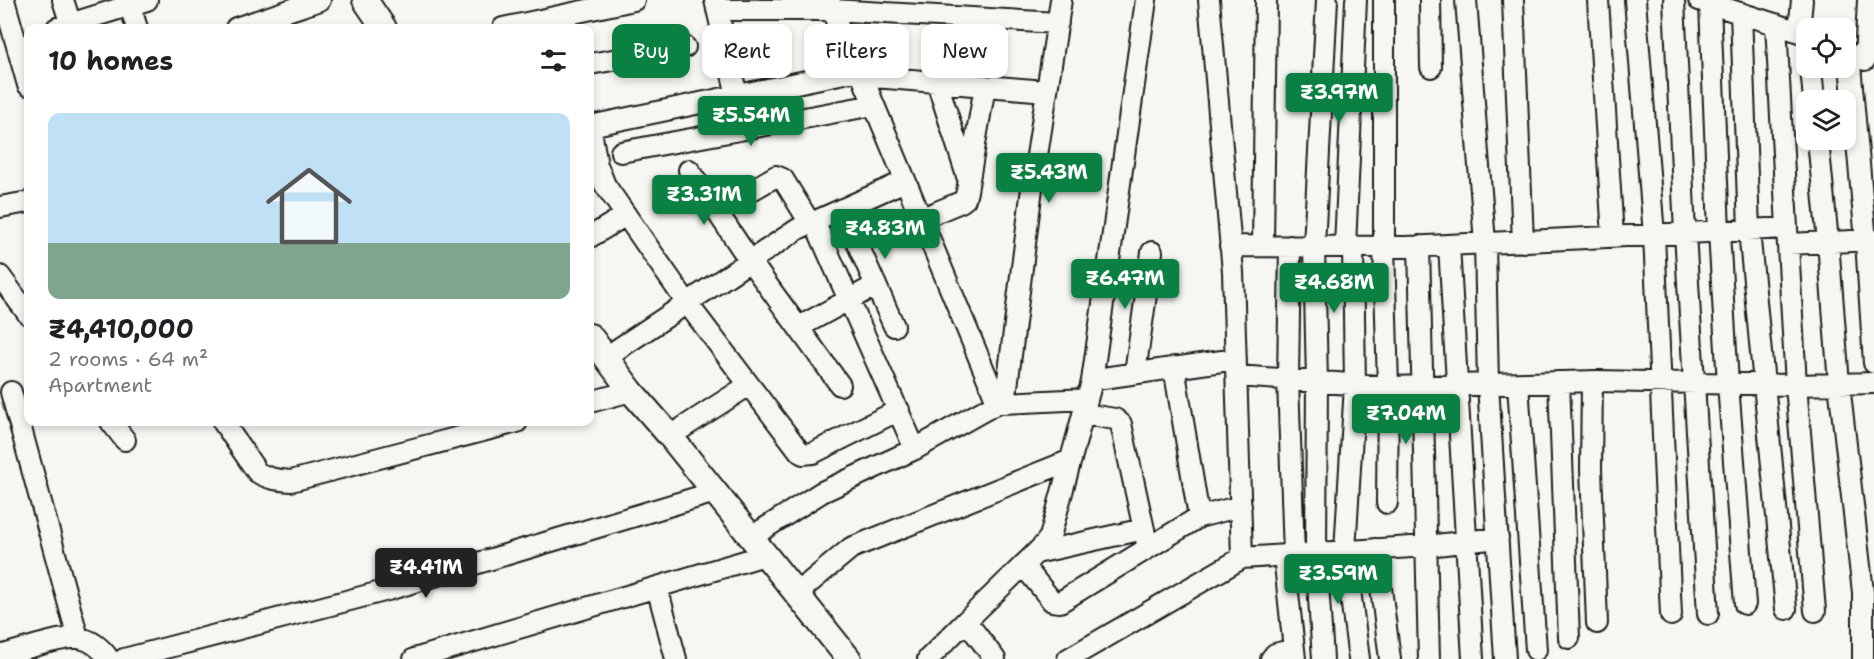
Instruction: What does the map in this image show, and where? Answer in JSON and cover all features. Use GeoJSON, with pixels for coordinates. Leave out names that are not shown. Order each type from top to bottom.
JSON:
{"type":"FeatureCollection","features":[{"type":"Feature","properties":{"kind":"main road"},"geometry":{"type":"LineString","coordinates":[[365,0],[378,24]]}},
{"type":"Feature","properties":{"kind":"main road"},"geometry":{"type":"LineString","coordinates":[[594,341],[849,659]]}},
{"type":"Feature","properties":{"kind":"street"},"geometry":{"type":"LineString","coordinates":[[4,0],[24,72]]}},
{"type":"Feature","properties":{"kind":"street"},"geometry":{"type":"LineString","coordinates":[[63,0],[66,24]]}},
{"type":"Feature","properties":{"kind":"street"},"geometry":{"type":"LineString","coordinates":[[248,24],[320,0]]}},
{"type":"Feature","properties":{"kind":"street"},"geometry":{"type":"LineString","coordinates":[[523,24],[634,0]]}},
{"type":"Feature","properties":{"kind":"street"},"geometry":{"type":"LineString","coordinates":[[1002,402],[1061,0]]}},
{"type":"Feature","properties":{"kind":"street"},"geometry":{"type":"LineString","coordinates":[[928,659],[1030,559],[1050,537],[1054,527],[1087,398],[1146,0]]}},
{"type":"Feature","properties":{"kind":"street"},"geometry":{"type":"LineString","coordinates":[[1209,0],[1230,246],[1242,558]]}},
{"type":"Feature","properties":{"kind":"street"},"geometry":{"type":"LineString","coordinates":[[1263,246],[1266,0]]}},
{"type":"Feature","properties":{"kind":"street"},"geometry":{"type":"LineString","coordinates":[[1323,659],[1316,553],[1317,382],[1314,246],[1327,0]]}},
{"type":"Feature","properties":{"kind":"street"},"geometry":{"type":"LineString","coordinates":[[1356,0],[1349,247],[1355,385],[1345,551],[1359,659]]}},
{"type":"Feature","properties":{"kind":"street"},"geometry":{"type":"LineString","coordinates":[[1384,0],[1387,503]]}},
{"type":"Feature","properties":{"kind":"street"},"geometry":{"type":"LineString","coordinates":[[1430,0],[1431,67]]}},
{"type":"Feature","properties":{"kind":"street"},"geometry":{"type":"LineString","coordinates":[[1466,0],[1485,243],[1488,384],[1505,659]]}},
{"type":"Feature","properties":{"kind":"street"},"geometry":{"type":"LineString","coordinates":[[1513,0],[1523,242]]}},
{"type":"Feature","properties":{"kind":"street"},"geometry":{"type":"LineString","coordinates":[[1598,0],[1613,237]]}},
{"type":"Feature","properties":{"kind":"street"},"geometry":{"type":"LineString","coordinates":[[1635,0],[1653,235],[1671,615]]}},
{"type":"Feature","properties":{"kind":"street"},"geometry":{"type":"LineString","coordinates":[[1674,0],[1685,234],[1708,614]]}},
{"type":"Feature","properties":{"kind":"street"},"geometry":{"type":"LineString","coordinates":[[1802,0],[1803,18]]}},
{"type":"Feature","properties":{"kind":"street"},"geometry":{"type":"LineString","coordinates":[[1868,0],[1858,58],[1870,240],[1874,363]]}},
{"type":"Feature","properties":{"kind":"street"},"geometry":{"type":"LineString","coordinates":[[74,24],[135,2],[137,24]]}},
{"type":"Feature","properties":{"kind":"street"},"geometry":{"type":"LineString","coordinates":[[1745,604],[1728,384],[1704,2],[1796,31]]}},
{"type":"Feature","properties":{"kind":"street"},"geometry":{"type":"LineString","coordinates":[[736,96],[716,5],[830,5],[1058,22]]}},
{"type":"Feature","properties":{"kind":"street"},"geometry":{"type":"LineString","coordinates":[[830,5],[838,24]]}},
{"type":"Feature","properties":{"kind":"street"},"geometry":{"type":"LineString","coordinates":[[1741,13],[1749,230],[1786,609]]}},
{"type":"Feature","properties":{"kind":"street"},"geometry":{"type":"LineString","coordinates":[[1776,24],[1796,385],[1815,610]]}},
{"type":"Feature","properties":{"kind":"street"},"geometry":{"type":"LineString","coordinates":[[594,63],[612,60]]}},
{"type":"Feature","properties":{"kind":"street"},"geometry":{"type":"LineString","coordinates":[[594,125],[836,78]]}},
{"type":"Feature","properties":{"kind":"street"},"geometry":{"type":"LineString","coordinates":[[860,78],[874,105],[994,396],[1002,402]]}},
{"type":"Feature","properties":{"kind":"street"},"geometry":{"type":"LineString","coordinates":[[898,78],[1047,91]]}},
{"type":"Feature","properties":{"kind":"street"},"geometry":{"type":"LineString","coordinates":[[937,82],[969,181]]}},
{"type":"Feature","properties":{"kind":"street"},"geometry":{"type":"LineString","coordinates":[[920,219],[961,202],[966,195],[985,86]]}},
{"type":"Feature","properties":{"kind":"street"},"geometry":{"type":"LineString","coordinates":[[621,152],[874,105]]}},
{"type":"Feature","properties":{"kind":"street"},"geometry":{"type":"LineString","coordinates":[[594,146],[600,175],[626,215],[687,303],[800,452],[813,453],[898,410]]}},
{"type":"Feature","properties":{"kind":"street"},"geometry":{"type":"LineString","coordinates":[[1819,150],[1839,384],[1863,592],[1863,659]]}},
{"type":"Feature","properties":{"kind":"street"},"geometry":{"type":"LineString","coordinates":[[689,171],[750,261],[840,385]]}},
{"type":"Feature","properties":{"kind":"street"},"geometry":{"type":"LineString","coordinates":[[716,211],[776,176],[783,179],[812,222],[915,449]]}},
{"type":"Feature","properties":{"kind":"street"},"geometry":{"type":"LineString","coordinates":[[606,357],[798,230],[904,181]]}},
{"type":"Feature","properties":{"kind":"street"},"geometry":{"type":"LineString","coordinates":[[0,207],[24,203]]}},
{"type":"Feature","properties":{"kind":"street"},"geometry":{"type":"LineString","coordinates":[[842,209],[894,326]]}},
{"type":"Feature","properties":{"kind":"street"},"geometry":{"type":"LineString","coordinates":[[594,235],[626,215]]}},
{"type":"Feature","properties":{"kind":"street"},"geometry":{"type":"LineString","coordinates":[[1230,246],[1419,246],[1749,230],[1828,242],[1870,240]]}},
{"type":"Feature","properties":{"kind":"street"},"geometry":{"type":"LineString","coordinates":[[1449,245],[1473,659]]}},
{"type":"Feature","properties":{"kind":"street"},"geometry":{"type":"LineString","coordinates":[[1270,659],[1275,654],[1295,654],[1289,555],[1290,246]]}},
{"type":"Feature","properties":{"kind":"street"},"geometry":{"type":"LineString","coordinates":[[1419,246],[1429,659]]}},
{"type":"Feature","properties":{"kind":"street"},"geometry":{"type":"LineString","coordinates":[[1136,373],[1152,252]]}},
{"type":"Feature","properties":{"kind":"street"},"geometry":{"type":"LineString","coordinates":[[0,276],[24,309]]}},
{"type":"Feature","properties":{"kind":"street"},"geometry":{"type":"LineString","coordinates":[[800,327],[876,285]]}},
{"type":"Feature","properties":{"kind":"street"},"geometry":{"type":"LineString","coordinates":[[1087,398],[1096,379],[1174,368],[1236,368],[1288,380],[1388,387],[1592,381],[1764,385],[1874,383]]}},
{"type":"Feature","properties":{"kind":"street"},"geometry":{"type":"LineString","coordinates":[[1174,368],[1199,517]]}},
{"type":"Feature","properties":{"kind":"street"},"geometry":{"type":"LineString","coordinates":[[1592,381],[1591,469],[1597,623]]}},
{"type":"Feature","properties":{"kind":"street"},"geometry":{"type":"LineString","coordinates":[[1559,382],[1569,638]]}},
{"type":"Feature","properties":{"kind":"street"},"geometry":{"type":"LineString","coordinates":[[1518,384],[1536,650]]}},
{"type":"Feature","properties":{"kind":"street"},"geometry":{"type":"LineString","coordinates":[[670,436],[748,385]]}},
{"type":"Feature","properties":{"kind":"street"},"geometry":{"type":"LineString","coordinates":[[594,401],[632,391]]}},
{"type":"Feature","properties":{"kind":"street"},"geometry":{"type":"LineString","coordinates":[[13,392],[78,638]]}},
{"type":"Feature","properties":{"kind":"street"},"geometry":{"type":"LineString","coordinates":[[414,659],[657,587],[758,546],[822,492],[915,449],[1002,402],[1087,398],[1121,424],[1146,539]]}},
{"type":"Feature","properties":{"kind":"street"},"geometry":{"type":"LineString","coordinates":[[114,426],[125,440]]}},
{"type":"Feature","properties":{"kind":"street"},"geometry":{"type":"LineString","coordinates":[[226,426],[257,472],[276,480],[291,481],[502,426]]}},
{"type":"Feature","properties":{"kind":"street"},"geometry":{"type":"LineString","coordinates":[[796,594],[851,548],[1071,460]]}},
{"type":"Feature","properties":{"kind":"street"},"geometry":{"type":"LineString","coordinates":[[124,659],[388,590],[715,492]]}},
{"type":"Feature","properties":{"kind":"street"},"geometry":{"type":"LineString","coordinates":[[1030,559],[1146,539],[1199,517],[1241,506]]}},
{"type":"Feature","properties":{"kind":"street"},"geometry":{"type":"LineString","coordinates":[[1068,659],[1242,558],[1427,546],[1498,538]]}},
{"type":"Feature","properties":{"kind":"street"},"geometry":{"type":"LineString","coordinates":[[1030,559],[1052,602],[1056,603],[1146,539]]}},
{"type":"Feature","properties":{"kind":"street"},"geometry":{"type":"LineString","coordinates":[[1376,549],[1390,659]]}},
{"type":"Feature","properties":{"kind":"street"},"geometry":{"type":"LineString","coordinates":[[657,587],[676,659]]}},
{"type":"Feature","properties":{"kind":"street"},"geometry":{"type":"LineString","coordinates":[[966,621],[995,659]]}},
{"type":"Feature","properties":{"kind":"street"},"geometry":{"type":"LineString","coordinates":[[0,656],[64,639],[78,638],[91,642],[110,659]]}}]}
